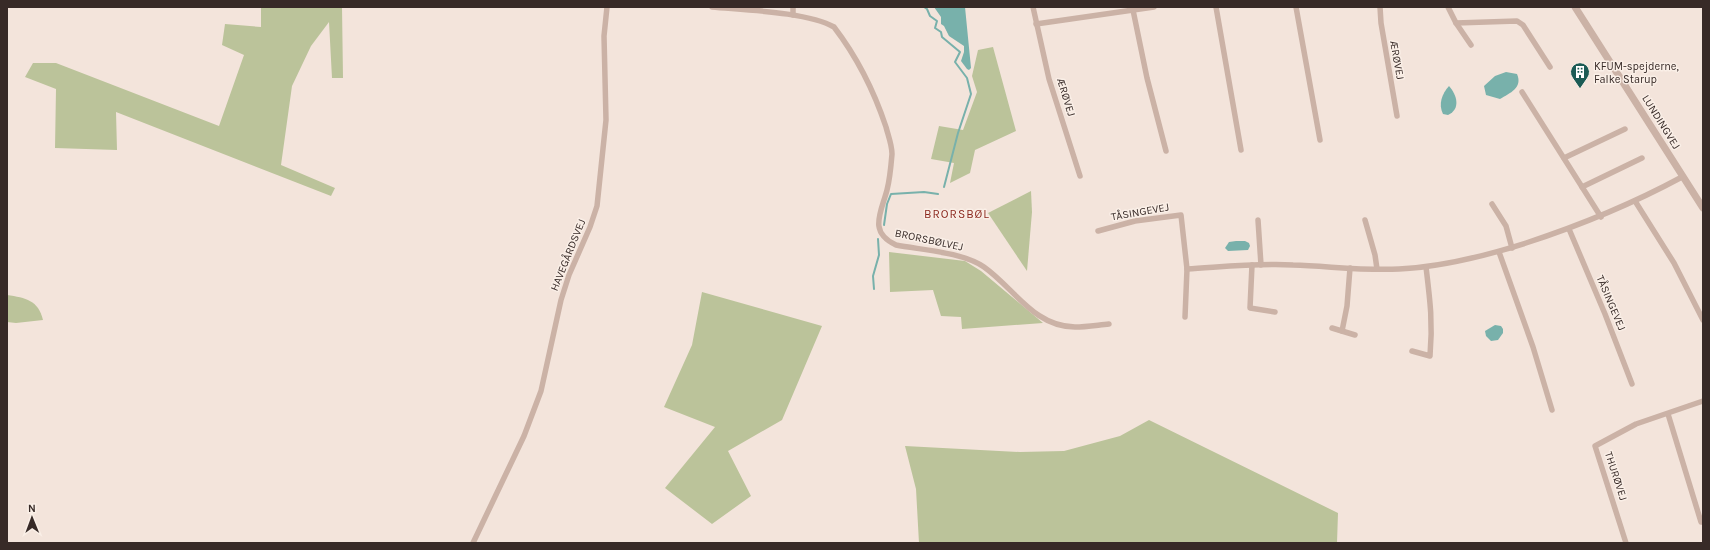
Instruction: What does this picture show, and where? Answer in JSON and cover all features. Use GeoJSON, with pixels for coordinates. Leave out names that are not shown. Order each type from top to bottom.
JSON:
{"type":"FeatureCollection","features":[{"type":"Feature","properties":{"kind":"street","name":"HAVEGÅRDSVEJ"},"geometry":{"type":"LineString","coordinates":[[473,543],[524,436],[541,391],[560,300],[597,206],[606,120],[604,36],[607,7]]}},
{"type":"Feature","properties":{"kind":"street","name":"BRORSBØLVEJ"},"geometry":{"type":"LineString","coordinates":[[712,7],[793,15],[825,21],[834,27],[869,83],[878,105],[892,151],[888,189],[878,222],[881,233],[887,240],[896,245],[966,258],[984,267],[1037,315],[1054,323],[1074,327],[1109,324]]}},
{"type":"Feature","properties":{"kind":"street"},"geometry":{"type":"LineString","coordinates":[[793,7],[793,15]]}},
{"type":"Feature","properties":{"kind":"street","name":"ÆRØVEJ"},"geometry":{"type":"LineString","coordinates":[[1033,7],[1049,79],[1080,176]]}},
{"type":"Feature","properties":{"kind":"street"},"geometry":{"type":"LineString","coordinates":[[1036,24],[1112,10],[1133,10],[1154,7]]}},
{"type":"Feature","properties":{"kind":"street"},"geometry":{"type":"LineString","coordinates":[[1216,7],[1241,150]]}},
{"type":"Feature","properties":{"kind":"street"},"geometry":{"type":"LineString","coordinates":[[1296,7],[1320,140]]}},
{"type":"Feature","properties":{"kind":"street","name":"ÆRØVEJ"},"geometry":{"type":"LineString","coordinates":[[1380,7],[1381,23],[1397,116]]}},
{"type":"Feature","properties":{"kind":"street"},"geometry":{"type":"LineString","coordinates":[[1448,7],[1456,23],[1471,45]]}},
{"type":"Feature","properties":{"kind":"street","name":"LUNDINGVEJ"},"geometry":{"type":"LineString","coordinates":[[1575,7],[1703,208]]}},
{"type":"Feature","properties":{"kind":"street"},"geometry":{"type":"LineString","coordinates":[[1133,10],[1147,78],[1166,151]]}},
{"type":"Feature","properties":{"kind":"street"},"geometry":{"type":"LineString","coordinates":[[1456,23],[1517,21],[1523,25],[1550,67]]}},
{"type":"Feature","properties":{"kind":"street"},"geometry":{"type":"LineString","coordinates":[[1522,92],[1600,217]]}},
{"type":"Feature","properties":{"kind":"street"},"geometry":{"type":"LineString","coordinates":[[1564,158],[1624,129]]}},
{"type":"Feature","properties":{"kind":"street"},"geometry":{"type":"LineString","coordinates":[[1582,187],[1642,158]]}},
{"type":"Feature","properties":{"kind":"street"},"geometry":{"type":"LineString","coordinates":[[1187,269],[1291,264],[1377,269],[1426,267],[1463,261],[1512,248],[1600,217],[1682,177]]}},
{"type":"Feature","properties":{"kind":"street"},"geometry":{"type":"LineString","coordinates":[[1635,201],[1674,263],[1703,320]]}},
{"type":"Feature","properties":{"kind":"street"},"geometry":{"type":"LineString","coordinates":[[1492,204],[1506,226],[1512,248]]}},
{"type":"Feature","properties":{"kind":"street","name":"TÅSINGEVEJ"},"geometry":{"type":"LineString","coordinates":[[1098,231],[1135,221],[1181,215],[1187,269],[1185,317]]}},
{"type":"Feature","properties":{"kind":"street"},"geometry":{"type":"LineString","coordinates":[[1258,220],[1262,265]]}},
{"type":"Feature","properties":{"kind":"street"},"geometry":{"type":"LineString","coordinates":[[1365,220],[1375,255],[1377,269]]}},
{"type":"Feature","properties":{"kind":"street","name":"TÅSINGEVEJ"},"geometry":{"type":"LineString","coordinates":[[1568,229],[1606,314],[1632,384]]}},
{"type":"Feature","properties":{"kind":"street"},"geometry":{"type":"LineString","coordinates":[[1499,252],[1534,347],[1552,410]]}},
{"type":"Feature","properties":{"kind":"street"},"geometry":{"type":"LineString","coordinates":[[1252,265],[1250,308],[1275,312]]}},
{"type":"Feature","properties":{"kind":"street"},"geometry":{"type":"LineString","coordinates":[[1412,351],[1430,356],[1432,313],[1426,267]]}},
{"type":"Feature","properties":{"kind":"street"},"geometry":{"type":"LineString","coordinates":[[1342,331],[1350,268]]}},
{"type":"Feature","properties":{"kind":"street"},"geometry":{"type":"LineString","coordinates":[[1332,328],[1356,335]]}},
{"type":"Feature","properties":{"kind":"street","name":"THURØVEJ"},"geometry":{"type":"LineString","coordinates":[[1626,543],[1595,446],[1636,424],[1703,401]]}},
{"type":"Feature","properties":{"kind":"street"},"geometry":{"type":"LineString","coordinates":[[1668,414],[1701,522]]}},
{"type":"Feature","properties":{"kind":"green space"},"geometry":{"type":"Polygon","coordinates":[[[261,7],[342,7],[343,78],[332,78],[329,22],[311,46],[292,86],[281,165],[335,188],[331,196],[116,112],[117,150],[55,148],[56,89],[25,77],[33,63],[56,63],[219,126],[244,55],[222,45],[225,24],[261,27],[261,7]]]}},
{"type":"Feature","properties":{"kind":"green space"},"geometry":{"type":"Polygon","coordinates":[[[993,47],[1016,131],[975,150],[970,173],[950,183],[954,163],[931,159],[939,126],[963,130],[977,92],[972,76],[978,50],[993,47]]]}},
{"type":"Feature","properties":{"kind":"green space"},"geometry":{"type":"Polygon","coordinates":[[[1031,191],[1032,212],[1027,271],[988,213],[1031,191]]]}},
{"type":"Feature","properties":{"kind":"green space"},"geometry":{"type":"Polygon","coordinates":[[[889,252],[965,261],[981,271],[1043,323],[962,329],[961,317],[941,316],[933,290],[890,292],[889,252]]]}},
{"type":"Feature","properties":{"kind":"green space"},"geometry":{"type":"Polygon","coordinates":[[[702,292],[822,326],[782,420],[728,451],[751,496],[712,524],[665,488],[715,427],[664,407],[692,345],[702,292]]]}},
{"type":"Feature","properties":{"kind":"green space"},"geometry":{"type":"Polygon","coordinates":[[[7,295],[20,297],[30,301],[38,308],[43,320],[16,323],[7,322],[7,295]]]}},
{"type":"Feature","properties":{"kind":"green space"},"geometry":{"type":"Polygon","coordinates":[[[1149,420],[1338,513],[1337,543],[919,543],[916,489],[905,446],[1020,452],[1064,451],[1120,436],[1149,420]]]}},
{"type":"Feature","properties":{"kind":"water"},"geometry":{"type":"Polygon","coordinates":[[[934,7],[965,7],[971,68],[969,70],[961,61],[964,46],[949,36],[944,26],[941,24],[941,17],[934,7]]]}},
{"type":"Feature","properties":{"kind":"water"},"geometry":{"type":"Polygon","coordinates":[[[1506,72],[1517,74],[1518,83],[1514,90],[1500,99],[1486,95],[1484,86],[1495,76],[1506,72]]]}},
{"type":"Feature","properties":{"kind":"water"},"geometry":{"type":"Polygon","coordinates":[[[1449,86],[1456,98],[1456,106],[1455,109],[1448,115],[1443,114],[1441,103],[1444,92],[1449,86]]]}},
{"type":"Feature","properties":{"kind":"water"},"geometry":{"type":"Polygon","coordinates":[[[1245,241],[1249,243],[1250,246],[1248,250],[1228,251],[1225,248],[1229,242],[1245,241]]]}},
{"type":"Feature","properties":{"kind":"water"},"geometry":{"type":"Polygon","coordinates":[[[1495,325],[1501,326],[1503,333],[1498,340],[1491,341],[1486,336],[1485,331],[1495,325]]]}},
{"type":"Feature","properties":{"kind":"waterway"},"geometry":{"type":"LineString","coordinates":[[924,7],[927,9],[930,16],[937,21],[935,28],[941,32],[942,37],[960,52],[955,62],[967,78],[971,94],[958,133],[944,187]]}},
{"type":"Feature","properties":{"kind":"waterway"},"geometry":{"type":"LineString","coordinates":[[884,225],[887,204],[891,194],[924,192],[938,194]]}},
{"type":"Feature","properties":{"kind":"waterway"},"geometry":{"type":"LineString","coordinates":[[874,289],[873,276],[879,255],[878,239]]}},
{"type":"Feature","properties":{"kind":"place","name":"KFUM-spejderne, Falke Starup"},"geometry":{"type":"Point","coordinates":[1580,89]}},
{"type":"Feature","properties":{"kind":"district","name":"BRORSBØL"},"geometry":{"type":"Point","coordinates":[957,214]}}]}
